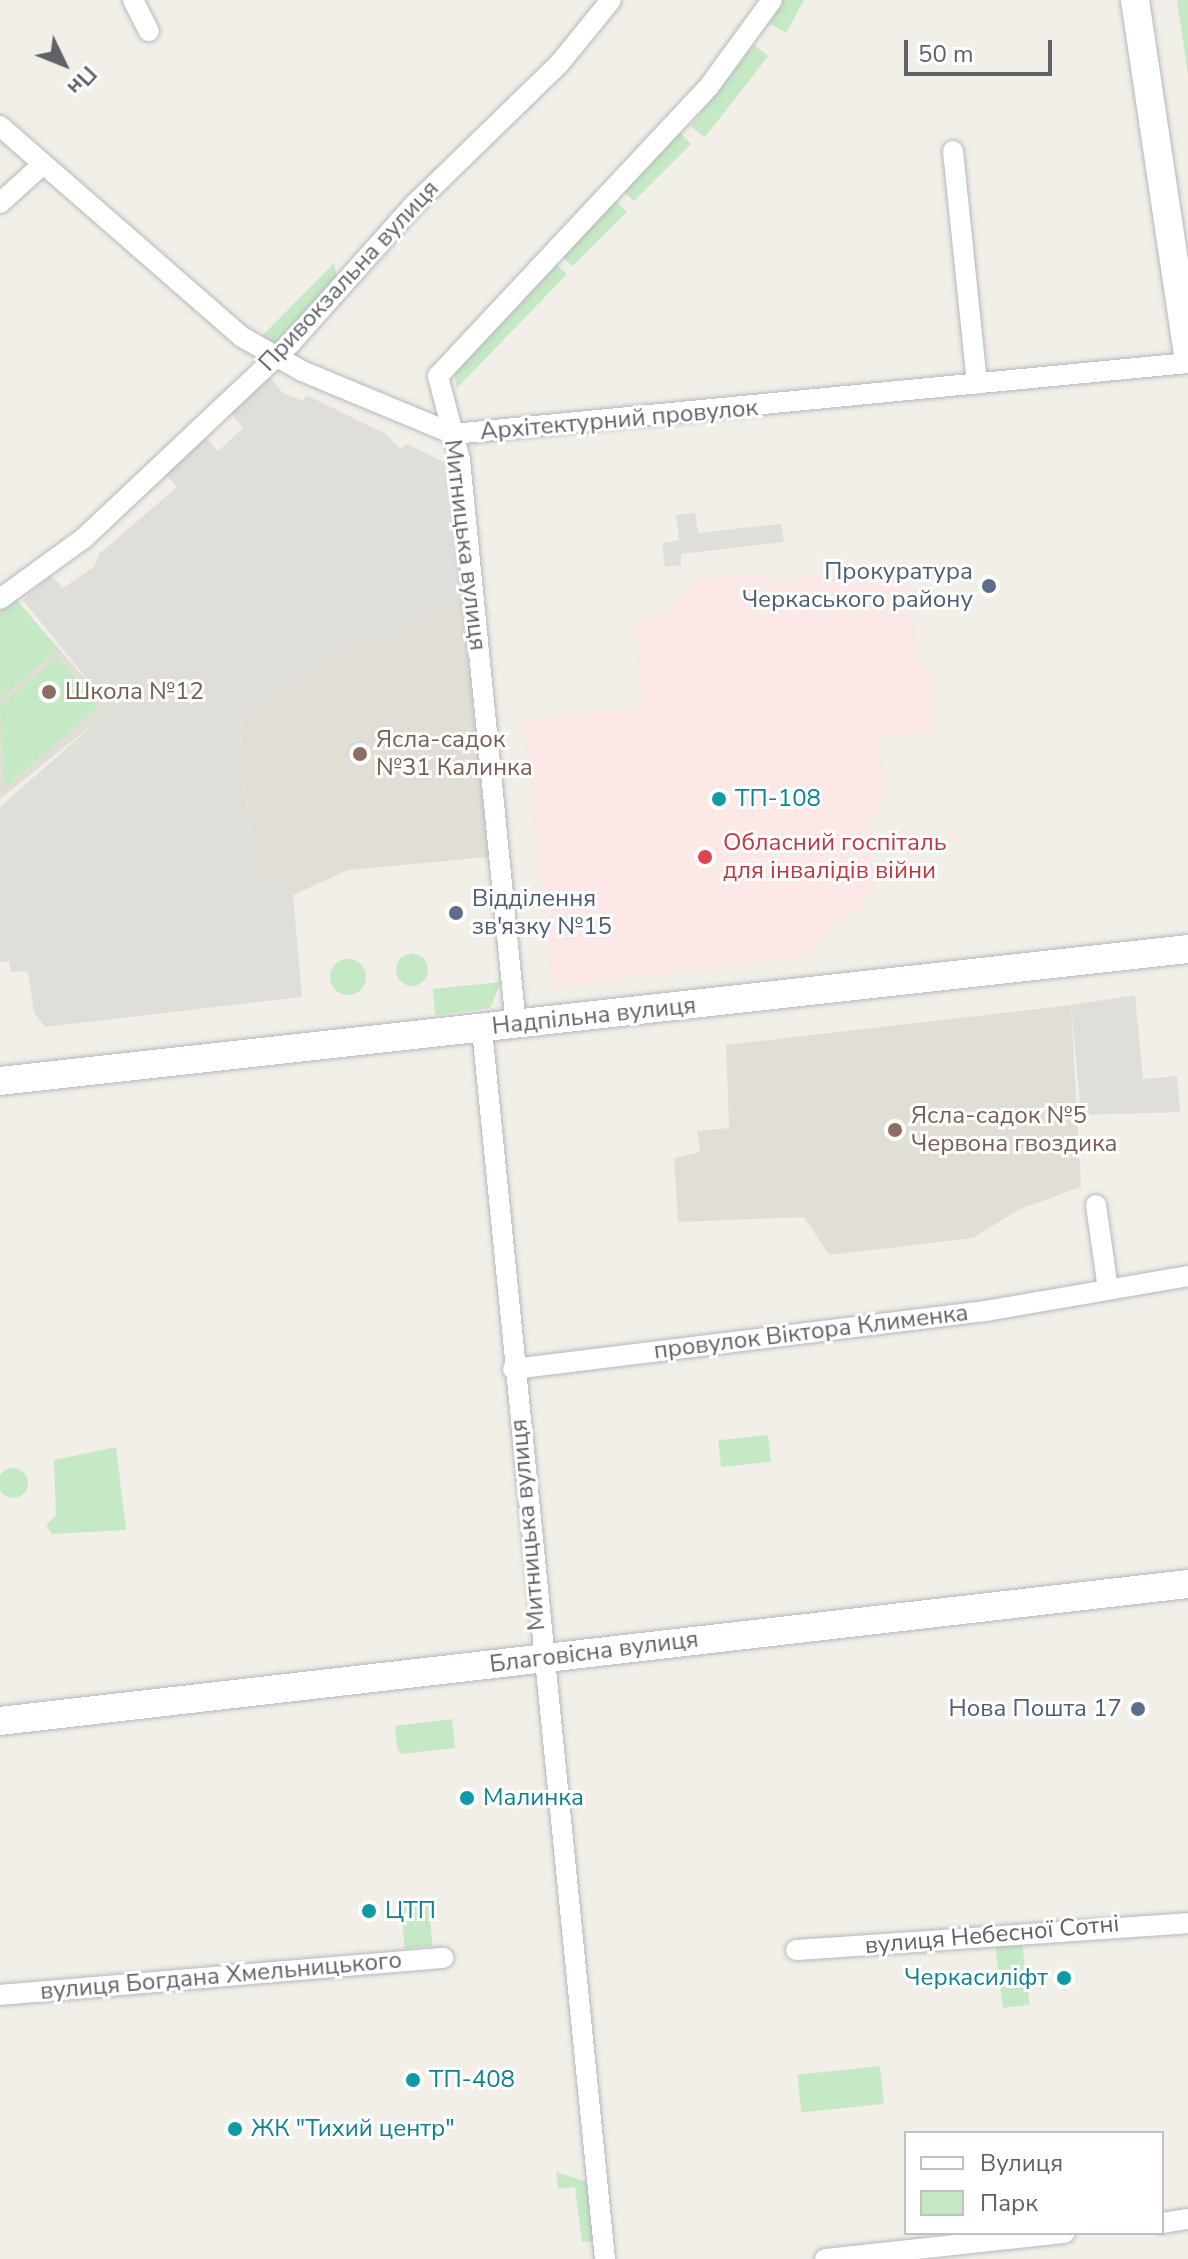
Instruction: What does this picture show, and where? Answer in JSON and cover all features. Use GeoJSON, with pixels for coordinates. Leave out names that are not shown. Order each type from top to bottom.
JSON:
{"type":"FeatureCollection","features":[{"type":"Feature","properties":{"kind":"main road"},"geometry":{"type":"LineString","coordinates":[[1132,5],[1188,354]]}},
{"type":"Feature","properties":{"kind":"main road","name":"Надпільна вулиця"},"geometry":{"type":"LineString","coordinates":[[0,1081],[1188,949]]}},
{"type":"Feature","properties":{"kind":"main road","name":"Благовісна вулиця"},"geometry":{"type":"LineString","coordinates":[[0,1721],[1188,1584]]}},
{"type":"Feature","properties":{"kind":"street"},"geometry":{"type":"LineString","coordinates":[[133,0],[149,31]]}},
{"type":"Feature","properties":{"kind":"street","name":"Привокзальна вулиця"},"geometry":{"type":"LineString","coordinates":[[0,599],[84,538],[276,358],[414,205],[559,64],[611,0]]}},
{"type":"Feature","properties":{"kind":"street","name":"Митницька вулиця"},"geometry":{"type":"LineString","coordinates":[[516,1026],[453,434],[437,394],[442,369],[710,85],[772,0]]}},
{"type":"Feature","properties":{"kind":"street","name":"Архітектурний провулок"},"geometry":{"type":"LineString","coordinates":[[0,126],[172,282],[276,358],[453,434],[1188,363]]}},
{"type":"Feature","properties":{"kind":"street"},"geometry":{"type":"LineString","coordinates":[[953,151],[977,384]]}},
{"type":"Feature","properties":{"kind":"street"},"geometry":{"type":"LineString","coordinates":[[0,203],[41,166]]}},
{"type":"Feature","properties":{"kind":"street","name":"Митницька вулиця"},"geometry":{"type":"LineString","coordinates":[[482,1029],[540,1658],[605,2259]]}},
{"type":"Feature","properties":{"kind":"street"},"geometry":{"type":"LineString","coordinates":[[1096,1205],[1108,1289]]}},
{"type":"Feature","properties":{"kind":"street","name":"провулок Віктора Клименка"},"geometry":{"type":"LineString","coordinates":[[513,1369],[986,1311],[1188,1276]]}},
{"type":"Feature","properties":{"kind":"street","name":"вулиця Небесної Сотні"},"geometry":{"type":"LineString","coordinates":[[796,1950],[1188,1923]]}},
{"type":"Feature","properties":{"kind":"street","name":"вулиця Богдана Хмельницького"},"geometry":{"type":"LineString","coordinates":[[0,1995],[443,1958]]}},
{"type":"Feature","properties":{"kind":"street"},"geometry":{"type":"LineString","coordinates":[[1164,2223],[1188,2219]]}},
{"type":"Feature","properties":{"kind":"street"},"geometry":{"type":"LineString","coordinates":[[825,2259],[1047,2235]]}},
{"type":"Feature","properties":{"kind":"shaded area"},"geometry":{"type":"Polygon","coordinates":[[[266,373],[283,393],[303,401],[306,395],[386,434],[400,449],[407,444],[450,465],[461,593],[367,650],[360,638],[240,720],[251,861],[293,895],[302,997],[45,1027],[34,1013],[28,971],[11,972],[9,961],[0,962],[0,807],[111,709],[23,600],[51,575],[63,588],[94,567],[99,554],[177,487],[160,468],[201,432],[218,451],[243,428],[227,408],[266,373]]]}},
{"type":"Feature","properties":{"kind":"shaded area"},"geometry":{"type":"Polygon","coordinates":[[[695,513],[698,533],[781,524],[784,542],[681,554],[681,565],[665,567],[662,543],[679,540],[676,515],[695,513]]]}},
{"type":"Feature","properties":{"kind":"shaded area","name":"Обласний госпіталь для інвалідів війни"},"geometry":{"type":"Polygon","coordinates":[[[906,561],[916,657],[933,678],[932,731],[878,738],[886,796],[868,823],[876,890],[807,956],[553,987],[523,720],[642,708],[635,619],[668,613],[696,579],[763,574],[781,582],[906,561]]]}},
{"type":"Feature","properties":{"kind":"shaded area","name":"Школа №12"},"geometry":{"type":"Polygon","coordinates":[[[3,585],[112,709],[0,799],[0,588],[3,585]]]}},
{"type":"Feature","properties":{"kind":"shaded area","name":"Ясла-садок №31 Калинка"},"geometry":{"type":"Polygon","coordinates":[[[461,593],[488,857],[348,870],[293,895],[251,861],[240,719],[359,638],[368,650],[461,593]]]}},
{"type":"Feature","properties":{"kind":"shaded area"},"geometry":{"type":"Polygon","coordinates":[[[1135,995],[1143,1079],[1177,1076],[1180,1112],[1081,1115],[1071,1005],[1135,995]]]}},
{"type":"Feature","properties":{"kind":"shaded area","name":"Ясла-садок №5 Червона гвоздика"},"geometry":{"type":"Polygon","coordinates":[[[1071,1005],[1081,1187],[1020,1209],[973,1238],[829,1255],[804,1217],[678,1222],[674,1158],[700,1152],[697,1131],[729,1128],[726,1045],[1071,1005]]]}},
{"type":"Feature","properties":{"kind":"green space"},"geometry":{"type":"Polygon","coordinates":[[[782,0],[804,0],[786,33],[769,23],[782,0]]]}},
{"type":"Feature","properties":{"kind":"green space"},"geometry":{"type":"Polygon","coordinates":[[[1177,0],[1188,0],[1188,75],[1177,0]]]}},
{"type":"Feature","properties":{"kind":"green space"},"geometry":{"type":"Polygon","coordinates":[[[754,45],[768,56],[705,137],[691,126],[754,45]]]}},
{"type":"Feature","properties":{"kind":"green space"},"geometry":{"type":"Polygon","coordinates":[[[679,132],[691,144],[634,201],[622,189],[679,132]]]}},
{"type":"Feature","properties":{"kind":"green space"},"geometry":{"type":"Polygon","coordinates":[[[614,199],[627,212],[572,266],[560,253],[614,199]]]}},
{"type":"Feature","properties":{"kind":"green space"},"geometry":{"type":"Polygon","coordinates":[[[554,262],[567,274],[457,388],[454,371],[554,262]]]}},
{"type":"Feature","properties":{"kind":"green space"},"geometry":{"type":"Polygon","coordinates":[[[334,263],[337,277],[310,311],[276,343],[260,338],[334,263]]]}},
{"type":"Feature","properties":{"kind":"green space"},"geometry":{"type":"Polygon","coordinates":[[[16,599],[58,649],[0,699],[0,613],[16,599]]]}},
{"type":"Feature","properties":{"kind":"green space"},"geometry":{"type":"Polygon","coordinates":[[[57,657],[99,706],[4,788],[0,706],[57,657]]]}},
{"type":"Feature","properties":{"kind":"green space"},"geometry":{"type":"Polygon","coordinates":[[[412,954],[423,959],[428,970],[423,981],[412,986],[401,981],[396,970],[401,959],[412,954]]]}},
{"type":"Feature","properties":{"kind":"green space"},"geometry":{"type":"Polygon","coordinates":[[[348,959],[361,964],[366,977],[361,990],[348,995],[335,990],[330,977],[335,964],[348,959]]]}},
{"type":"Feature","properties":{"kind":"green space"},"geometry":{"type":"Polygon","coordinates":[[[501,982],[490,1008],[435,1015],[433,989],[501,982]]]}},
{"type":"Feature","properties":{"kind":"green space"},"geometry":{"type":"Polygon","coordinates":[[[768,1435],[771,1462],[721,1467],[718,1440],[768,1435]]]}},
{"type":"Feature","properties":{"kind":"green space"},"geometry":{"type":"Polygon","coordinates":[[[116,1447],[126,1530],[52,1534],[46,1525],[56,1515],[54,1460],[116,1447]]]}},
{"type":"Feature","properties":{"kind":"green space"},"geometry":{"type":"Polygon","coordinates":[[[7,1469],[19,1469],[27,1477],[27,1489],[19,1497],[7,1497],[-1,1489],[-1,1477],[7,1469]]]}},
{"type":"Feature","properties":{"kind":"green space"},"geometry":{"type":"Polygon","coordinates":[[[452,1719],[455,1748],[401,1754],[397,1747],[395,1726],[452,1719]]]}},
{"type":"Feature","properties":{"kind":"green space"},"geometry":{"type":"Polygon","coordinates":[[[428,1901],[433,1946],[405,1949],[400,1904],[428,1901]]]}},
{"type":"Feature","properties":{"kind":"green space"},"geometry":{"type":"Polygon","coordinates":[[[1022,1942],[1030,2005],[1003,2008],[995,1945],[1022,1942]]]}},
{"type":"Feature","properties":{"kind":"green space"},"geometry":{"type":"Polygon","coordinates":[[[880,2066],[884,2104],[801,2112],[797,2075],[880,2066]]]}},
{"type":"Feature","properties":{"kind":"green space"},"geometry":{"type":"Polygon","coordinates":[[[556,2172],[587,2182],[593,2241],[582,2242],[575,2187],[558,2189],[556,2172]]]}},
{"type":"Feature","properties":{"kind":"water"},"geometry":{"type":"Polygon","coordinates":[[[359,742],[370,753],[359,764],[348,753],[359,742]]]}},
{"type":"Feature","properties":{"kind":"place","name":"Прокуратура Черкаського району"},"geometry":{"type":"Point","coordinates":[989,586]}},
{"type":"Feature","properties":{"kind":"place","name":"Школа №12"},"geometry":{"type":"Point","coordinates":[49,692]}},
{"type":"Feature","properties":{"kind":"place","name":"Ясла-садок №31 Калинка"},"geometry":{"type":"Point","coordinates":[360,754]}},
{"type":"Feature","properties":{"kind":"place","name":"ТП-108"},"geometry":{"type":"Point","coordinates":[719,799]}},
{"type":"Feature","properties":{"kind":"place","name":"Обласний госпіталь для інвалідів війни"},"geometry":{"type":"Point","coordinates":[705,857]}},
{"type":"Feature","properties":{"kind":"place","name":"Відділення зв'язку №15"},"geometry":{"type":"Point","coordinates":[456,913]}},
{"type":"Feature","properties":{"kind":"place","name":"Ясла-садок №5 Червона гвоздика"},"geometry":{"type":"Point","coordinates":[895,1130]}},
{"type":"Feature","properties":{"kind":"place","name":"Нова Пошта 17"},"geometry":{"type":"Point","coordinates":[1138,1709]}},
{"type":"Feature","properties":{"kind":"place","name":"Малинка"},"geometry":{"type":"Point","coordinates":[467,1798]}},
{"type":"Feature","properties":{"kind":"place","name":"ЦТП"},"geometry":{"type":"Point","coordinates":[369,1911]}},
{"type":"Feature","properties":{"kind":"place","name":"Черкасиліфт"},"geometry":{"type":"Point","coordinates":[1064,1978]}},
{"type":"Feature","properties":{"kind":"place","name":"ТП-408"},"geometry":{"type":"Point","coordinates":[413,2080]}},
{"type":"Feature","properties":{"kind":"place","name":"ЖК \"Тихий центр\""},"geometry":{"type":"Point","coordinates":[235,2129]}}]}
